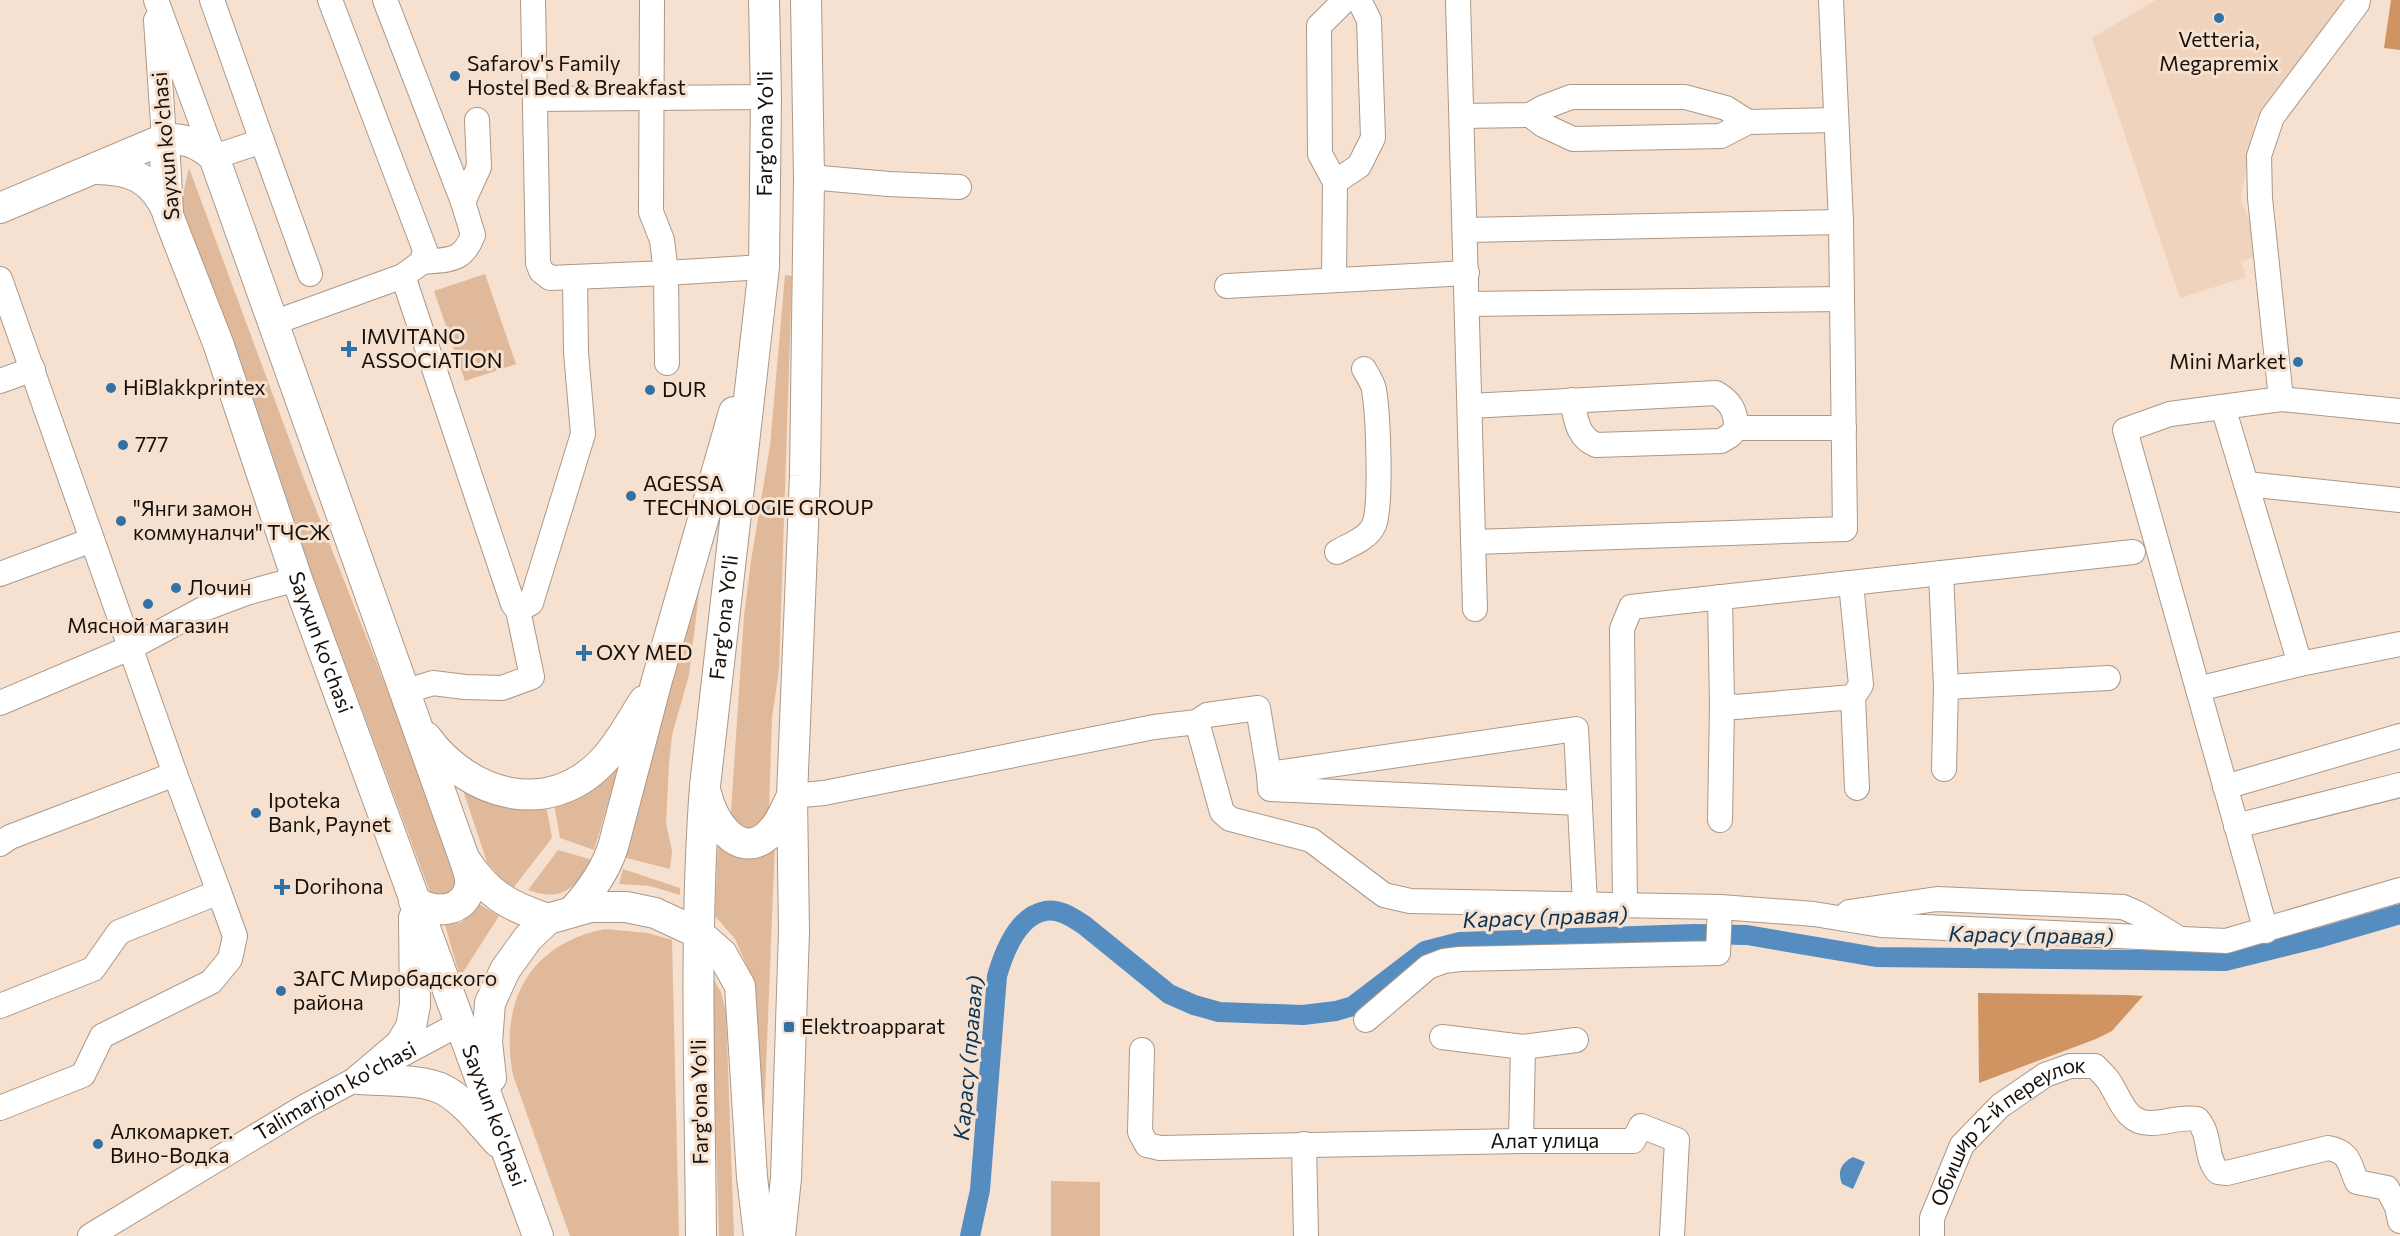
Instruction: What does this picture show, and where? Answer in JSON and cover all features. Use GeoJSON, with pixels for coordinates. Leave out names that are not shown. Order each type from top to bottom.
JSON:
{"type":"FeatureCollection","features":[{"type":"Feature","properties":{"kind":"main road","name":"Farg'ona Yo'li"},"geometry":{"type":"LineString","coordinates":[[701,1236],[698,933],[700,848],[705,786],[764,267],[766,97],[764,0]]}},
{"type":"Feature","properties":{"kind":"main road","name":"Farg'ona Yo'li"},"geometry":{"type":"LineString","coordinates":[[780,1236],[786,1178],[794,931],[792,796],[805,476],[809,177],[806,0]]}},
{"type":"Feature","properties":{"kind":"main road"},"geometry":{"type":"LineString","coordinates":[[0,208],[164,139],[191,141],[204,147],[214,157]]}},
{"type":"Feature","properties":{"kind":"main road","name":"Sayxun ko'chasi"},"geometry":{"type":"LineString","coordinates":[[164,139],[168,215],[218,343],[297,579],[538,1236]]}},
{"type":"Feature","properties":{"kind":"main road","name":"Sayxun ko'chasi"},"geometry":{"type":"LineString","coordinates":[[214,157],[464,858],[474,873],[494,894],[519,909],[560,915]]}},
{"type":"Feature","properties":{"kind":"main road"},"geometry":{"type":"LineString","coordinates":[[80,173],[109,169],[136,174],[163,202],[168,215]]}},
{"type":"Feature","properties":{"kind":"main road"},"geometry":{"type":"LineString","coordinates":[[507,1151],[491,1077],[487,1042],[490,1003],[497,986],[520,949],[593,886],[609,860],[657,680],[758,328]]}},
{"type":"Feature","properties":{"kind":"main road"},"geometry":{"type":"LineString","coordinates":[[415,723],[440,754],[465,776],[482,785],[527,794],[548,793],[583,778],[602,762],[657,680]]}},
{"type":"Feature","properties":{"kind":"main road"},"geometry":{"type":"LineString","coordinates":[[705,786],[717,823],[729,835],[744,843],[759,841],[766,837],[778,822],[792,796]]}},
{"type":"Feature","properties":{"kind":"main road"},"geometry":{"type":"LineString","coordinates":[[414,901],[424,908],[437,910],[447,910],[458,904],[466,895],[470,885],[469,870],[464,858]]}},
{"type":"Feature","properties":{"kind":"main road"},"geometry":{"type":"LineString","coordinates":[[360,1079],[400,1045],[411,1027],[415,1005],[414,901]]}},
{"type":"Feature","properties":{"kind":"main road"},"geometry":{"type":"LineString","coordinates":[[560,915],[603,906],[637,909],[666,918],[698,933],[722,954],[740,986],[752,1177],[759,1236]]}},
{"type":"Feature","properties":{"kind":"main road"},"geometry":{"type":"LineString","coordinates":[[459,1024],[497,986]]}},
{"type":"Feature","properties":{"kind":"main road"},"geometry":{"type":"LineString","coordinates":[[360,1079],[430,1085],[443,1089],[455,1098],[507,1151]]}},
{"type":"Feature","properties":{"kind":"street","name":"Sayxun ko'chasi"},"geometry":{"type":"LineString","coordinates":[[155,0],[164,139]]}},
{"type":"Feature","properties":{"kind":"street","name":"Sayxun ko'chasi"},"geometry":{"type":"LineString","coordinates":[[155,0],[214,157]]}},
{"type":"Feature","properties":{"kind":"street"},"geometry":{"type":"LineString","coordinates":[[212,0],[310,274]]}},
{"type":"Feature","properties":{"kind":"street"},"geometry":{"type":"LineString","coordinates":[[330,0],[422,240],[425,250],[422,262]]}},
{"type":"Feature","properties":{"kind":"street"},"geometry":{"type":"LineString","coordinates":[[273,323],[403,276],[422,262],[455,258],[467,250],[473,235],[463,202],[385,0]]}},
{"type":"Feature","properties":{"kind":"street"},"geometry":{"type":"LineString","coordinates":[[533,0],[538,263],[541,271],[550,278],[575,278],[764,267]]}},
{"type":"Feature","properties":{"kind":"street"},"geometry":{"type":"LineString","coordinates":[[652,0],[651,212],[663,240],[666,273],[667,363]]}},
{"type":"Feature","properties":{"kind":"street"},"geometry":{"type":"LineString","coordinates":[[1334,279],[1335,182],[1320,154],[1319,26],[1345,0]]}},
{"type":"Feature","properties":{"kind":"street"},"geometry":{"type":"LineString","coordinates":[[1335,182],[1359,166],[1373,138],[1369,20],[1359,0]]}},
{"type":"Feature","properties":{"kind":"street"},"geometry":{"type":"LineString","coordinates":[[1458,0],[1475,609]]}},
{"type":"Feature","properties":{"kind":"street"},"geometry":{"type":"LineString","coordinates":[[1473,542],[1845,529],[1841,222],[1831,0]]}},
{"type":"Feature","properties":{"kind":"street"},"geometry":{"type":"LineString","coordinates":[[2281,399],[2260,198],[2259,156],[2272,117],[2358,0]]}},
{"type":"Feature","properties":{"kind":"street"},"geometry":{"type":"LineString","coordinates":[[535,99],[766,97]]}},
{"type":"Feature","properties":{"kind":"street"},"geometry":{"type":"LineString","coordinates":[[1462,116],[1530,115],[1571,97],[1685,97],[1726,108],[1748,122]]}},
{"type":"Feature","properties":{"kind":"street"},"geometry":{"type":"LineString","coordinates":[[1530,115],[1543,125],[1573,139],[1721,136],[1748,122],[1836,120]]}},
{"type":"Feature","properties":{"kind":"street"},"geometry":{"type":"LineString","coordinates":[[463,202],[479,166],[477,120]]}},
{"type":"Feature","properties":{"kind":"street"},"geometry":{"type":"LineString","coordinates":[[214,157],[262,141]]}},
{"type":"Feature","properties":{"kind":"street"},"geometry":{"type":"LineString","coordinates":[[809,177],[958,187]]}},
{"type":"Feature","properties":{"kind":"street"},"geometry":{"type":"LineString","coordinates":[[1466,230],[1841,222]]}},
{"type":"Feature","properties":{"kind":"street"},"geometry":{"type":"LineString","coordinates":[[1227,286],[1467,273]]}},
{"type":"Feature","properties":{"kind":"street"},"geometry":{"type":"LineString","coordinates":[[403,276],[513,604],[518,610],[532,677],[502,688],[433,683],[404,692]]}},
{"type":"Feature","properties":{"kind":"street"},"geometry":{"type":"LineString","coordinates":[[518,610],[531,603],[583,434],[576,352],[575,278]]}},
{"type":"Feature","properties":{"kind":"street"},"geometry":{"type":"LineString","coordinates":[[0,279],[235,936],[230,959],[211,982],[102,1036],[83,1075],[0,1108]]}},
{"type":"Feature","properties":{"kind":"street"},"geometry":{"type":"LineString","coordinates":[[1468,304],[1842,299]]}},
{"type":"Feature","properties":{"kind":"street"},"geometry":{"type":"LineString","coordinates":[[0,381],[33,369]]}},
{"type":"Feature","properties":{"kind":"street"},"geometry":{"type":"LineString","coordinates":[[1337,552],[1363,538],[1374,525],[1378,488],[1376,407],[1374,387],[1364,369]]}},
{"type":"Feature","properties":{"kind":"street"},"geometry":{"type":"LineString","coordinates":[[1470,406],[1572,400],[1716,393],[1726,400],[1736,413],[1736,428],[1731,435],[1721,441],[1596,445],[1588,442],[1582,436],[1577,425],[1572,400]]}},
{"type":"Feature","properties":{"kind":"street"},"geometry":{"type":"LineString","coordinates":[[2266,931],[2125,430],[2170,414],[2281,399],[2400,411]]}},
{"type":"Feature","properties":{"kind":"street"},"geometry":{"type":"LineString","coordinates":[[2223,407],[2300,664]]}},
{"type":"Feature","properties":{"kind":"street"},"geometry":{"type":"LineString","coordinates":[[1736,428],[1844,428]]}},
{"type":"Feature","properties":{"kind":"street"},"geometry":{"type":"LineString","coordinates":[[2246,484],[2400,500]]}},
{"type":"Feature","properties":{"kind":"street"},"geometry":{"type":"LineString","coordinates":[[0,574],[92,540]]}},
{"type":"Feature","properties":{"kind":"street"},"geometry":{"type":"LineString","coordinates":[[1625,906],[1622,629],[1631,607],[2133,552]]}},
{"type":"Feature","properties":{"kind":"street"},"geometry":{"type":"LineString","coordinates":[[1941,573],[1946,687],[1944,769]]}},
{"type":"Feature","properties":{"kind":"street"},"geometry":{"type":"LineString","coordinates":[[0,703],[132,647],[201,610],[246,593],[297,579]]}},
{"type":"Feature","properties":{"kind":"street"},"geometry":{"type":"LineString","coordinates":[[1851,583],[1861,685],[1853,698],[1857,788]]}},
{"type":"Feature","properties":{"kind":"street"},"geometry":{"type":"LineString","coordinates":[[1720,597],[1722,704],[1720,820]]}},
{"type":"Feature","properties":{"kind":"street"},"geometry":{"type":"LineString","coordinates":[[2198,689],[2300,664],[2400,644]]}},
{"type":"Feature","properties":{"kind":"street"},"geometry":{"type":"LineString","coordinates":[[1946,687],[2108,678]]}},
{"type":"Feature","properties":{"kind":"street"},"geometry":{"type":"LineString","coordinates":[[1722,704],[1736,707],[1853,698]]}},
{"type":"Feature","properties":{"kind":"street"},"geometry":{"type":"LineString","coordinates":[[792,796],[824,793],[1154,727],[1197,722],[1207,715],[1258,708],[1270,789],[1580,803]]}},
{"type":"Feature","properties":{"kind":"street"},"geometry":{"type":"LineString","coordinates":[[1197,722],[1222,812],[1230,819],[1311,840],[1384,895],[1410,900],[1720,907],[1814,914],[1881,925],[2226,941],[2400,890]]}},
{"type":"Feature","properties":{"kind":"street"},"geometry":{"type":"LineString","coordinates":[[1269,774],[1576,729],[1585,904]]}},
{"type":"Feature","properties":{"kind":"street"},"geometry":{"type":"LineString","coordinates":[[2225,787],[2400,736]]}},
{"type":"Feature","properties":{"kind":"street"},"geometry":{"type":"LineString","coordinates":[[0,844],[10,837],[176,774]]}},
{"type":"Feature","properties":{"kind":"street"},"geometry":{"type":"LineString","coordinates":[[2236,826],[2400,785]]}},
{"type":"Feature","properties":{"kind":"street"},"geometry":{"type":"LineString","coordinates":[[0,1006],[93,969],[119,932],[219,892]]}},
{"type":"Feature","properties":{"kind":"street"},"geometry":{"type":"LineString","coordinates":[[1366,1020],[1428,968],[1444,962],[1460,959],[1718,952],[1720,907]]}},
{"type":"Feature","properties":{"kind":"street","name":"Talimarjon ko'chasi"},"geometry":{"type":"LineString","coordinates":[[90,1236],[304,1107],[459,1024]]}},
{"type":"Feature","properties":{"kind":"street"},"geometry":{"type":"LineString","coordinates":[[1442,1037],[1523,1047],[1576,1040]]}},
{"type":"Feature","properties":{"kind":"street"},"geometry":{"type":"LineString","coordinates":[[1521,1141],[1523,1047]]}},
{"type":"Feature","properties":{"kind":"street","name":"Алат улица"},"geometry":{"type":"LineString","coordinates":[[1142,1050],[1140,1132],[1147,1144],[1160,1148],[1521,1141],[1633,1142],[1641,1126],[1677,1140],[1672,1236]]}},
{"type":"Feature","properties":{"kind":"street","name":"Обишир 2-й переулок"},"geometry":{"type":"LineString","coordinates":[[1932,1236],[1932,1218],[1962,1145],[2000,1106],[2045,1075],[2070,1066],[2095,1066],[2108,1080],[2126,1112],[2137,1121],[2151,1124],[2185,1117],[2197,1119],[2205,1128],[2212,1166],[2218,1172],[2227,1173],[2328,1148],[2339,1150],[2347,1157],[2357,1182],[2387,1188],[2397,1206],[2400,1221]]}},
{"type":"Feature","properties":{"kind":"street"},"geometry":{"type":"LineString","coordinates":[[1304,1144],[1305,1236]]}},
{"type":"Feature","properties":{"kind":"shaded area"},"geometry":{"type":"Polygon","coordinates":[[[2156,0],[2342,0],[2328,32],[2255,120],[2241,199],[2262,254],[2241,262],[2246,277],[2180,298],[2092,38],[2156,0]]]}},
{"type":"Feature","properties":{"kind":"shaded area"},"geometry":{"type":"Polygon","coordinates":[[[2391,0],[2400,0],[2400,50],[2384,48],[2391,0]]]}},
{"type":"Feature","properties":{"kind":"shaded area"},"geometry":{"type":"Polygon","coordinates":[[[189,168],[304,479],[463,882],[459,891],[434,896],[430,892],[178,215],[189,168]]]}},
{"type":"Feature","properties":{"kind":"shaded area"},"geometry":{"type":"Polygon","coordinates":[[[485,274],[516,364],[465,381],[434,291],[485,274]]]}},
{"type":"Feature","properties":{"kind":"shaded area"},"geometry":{"type":"Polygon","coordinates":[[[785,275],[792,276],[779,670],[772,718],[769,811],[765,822],[749,831],[733,820],[731,811],[744,616],[770,446],[785,275]]]}},
{"type":"Feature","properties":{"kind":"shaded area"},"geometry":{"type":"Polygon","coordinates":[[[702,568],[689,675],[672,735],[666,823],[672,851],[670,869],[623,857],[702,568]]]}},
{"type":"Feature","properties":{"kind":"shaded area"},"geometry":{"type":"Polygon","coordinates":[[[622,757],[594,850],[560,838],[553,798],[622,757]]]}},
{"type":"Feature","properties":{"kind":"shaded area"},"geometry":{"type":"Polygon","coordinates":[[[461,784],[545,799],[552,838],[514,887],[502,880],[487,862],[461,784]]]}},
{"type":"Feature","properties":{"kind":"shaded area"},"geometry":{"type":"Polygon","coordinates":[[[718,841],[775,843],[762,1168],[752,977],[735,939],[715,916],[718,841]]]}},
{"type":"Feature","properties":{"kind":"shaded area"},"geometry":{"type":"Polygon","coordinates":[[[558,850],[593,860],[574,885],[567,890],[550,895],[528,890],[558,850]]]}},
{"type":"Feature","properties":{"kind":"shaded area"},"geometry":{"type":"Polygon","coordinates":[[[623,869],[680,888],[680,895],[650,886],[619,884],[623,869]]]}},
{"type":"Feature","properties":{"kind":"shaded area"},"geometry":{"type":"Polygon","coordinates":[[[477,903],[499,916],[460,977],[445,925],[462,922],[477,903]]]}},
{"type":"Feature","properties":{"kind":"shaded area"},"geometry":{"type":"Polygon","coordinates":[[[605,929],[648,933],[672,940],[679,1236],[570,1236],[513,1075],[510,1048],[511,1024],[516,1001],[525,980],[539,963],[557,948],[579,937],[605,929]]]}},
{"type":"Feature","properties":{"kind":"shaded area"},"geometry":{"type":"Polygon","coordinates":[[[711,975],[721,992],[726,1012],[734,1236],[719,1236],[711,975]]]}},
{"type":"Feature","properties":{"kind":"shaded area"},"geometry":{"type":"Polygon","coordinates":[[[1978,993],[2143,996],[2112,1031],[1979,1083],[1978,993]]]}},
{"type":"Feature","properties":{"kind":"shaded area"},"geometry":{"type":"Polygon","coordinates":[[[1051,1181],[1100,1182],[1100,1236],[1051,1236],[1051,1181]]]}},
{"type":"Feature","properties":{"kind":"water"},"geometry":{"type":"Polygon","coordinates":[[[1853,1157],[1865,1162],[1853,1189],[1842,1184],[1840,1171],[1843,1165],[1853,1157]]]}},
{"type":"Feature","properties":{"kind":"waterway","name":"Карасу (правая)"},"geometry":{"type":"LineString","coordinates":[[970,1236],[980,1190],[997,976],[1008,946],[1020,927],[1035,914],[1045,911],[1061,912],[1080,922],[1169,994],[1194,1005],[1219,1012],[1303,1015],[1336,1011],[1353,1006],[1425,951],[1460,942],[1694,934],[1747,935],[1876,957],[2225,961],[2322,937],[2400,914]]}},
{"type":"Feature","properties":{"kind":"place","name":"Vetteria, Megapremix"},"geometry":{"type":"Point","coordinates":[2219,18]}},
{"type":"Feature","properties":{"kind":"place","name":"Safarov's Family Hostel Bed & Breakfast"},"geometry":{"type":"Point","coordinates":[455,76]}},
{"type":"Feature","properties":{"kind":"place","name":"IMVITANO ASSOCIATION"},"geometry":{"type":"Point","coordinates":[349,349]}},
{"type":"Feature","properties":{"kind":"place","name":"Mini Market"},"geometry":{"type":"Point","coordinates":[2298,362]}},
{"type":"Feature","properties":{"kind":"place","name":"HiBlakkprintex"},"geometry":{"type":"Point","coordinates":[111,388]}},
{"type":"Feature","properties":{"kind":"place","name":"DUR"},"geometry":{"type":"Point","coordinates":[650,390]}},
{"type":"Feature","properties":{"kind":"place","name":"777"},"geometry":{"type":"Point","coordinates":[123,445]}},
{"type":"Feature","properties":{"kind":"place","name":"AGESSA TECHNOLOGIE GROUP"},"geometry":{"type":"Point","coordinates":[631,496]}},
{"type":"Feature","properties":{"kind":"place","name":"\"Янги замон коммуналчи\" ТЧСЖ"},"geometry":{"type":"Point","coordinates":[121,521]}},
{"type":"Feature","properties":{"kind":"place","name":"Лочин"},"geometry":{"type":"Point","coordinates":[176,588]}},
{"type":"Feature","properties":{"kind":"place","name":"Мясной магазин"},"geometry":{"type":"Point","coordinates":[148,604]}},
{"type":"Feature","properties":{"kind":"place","name":"OXY MED"},"geometry":{"type":"Point","coordinates":[584,653]}},
{"type":"Feature","properties":{"kind":"place","name":"Ipoteka Bank, Paynet"},"geometry":{"type":"Point","coordinates":[256,813]}},
{"type":"Feature","properties":{"kind":"place","name":"Dorihona"},"geometry":{"type":"Point","coordinates":[282,887]}},
{"type":"Feature","properties":{"kind":"place","name":"ЗАГС Миробадского района"},"geometry":{"type":"Point","coordinates":[281,991]}},
{"type":"Feature","properties":{"kind":"place","name":"Elektroapparat"},"geometry":{"type":"Point","coordinates":[789,1027]}},
{"type":"Feature","properties":{"kind":"place","name":"Алкомаркет. Вино-Водка"},"geometry":{"type":"Point","coordinates":[98,1144]}}]}
